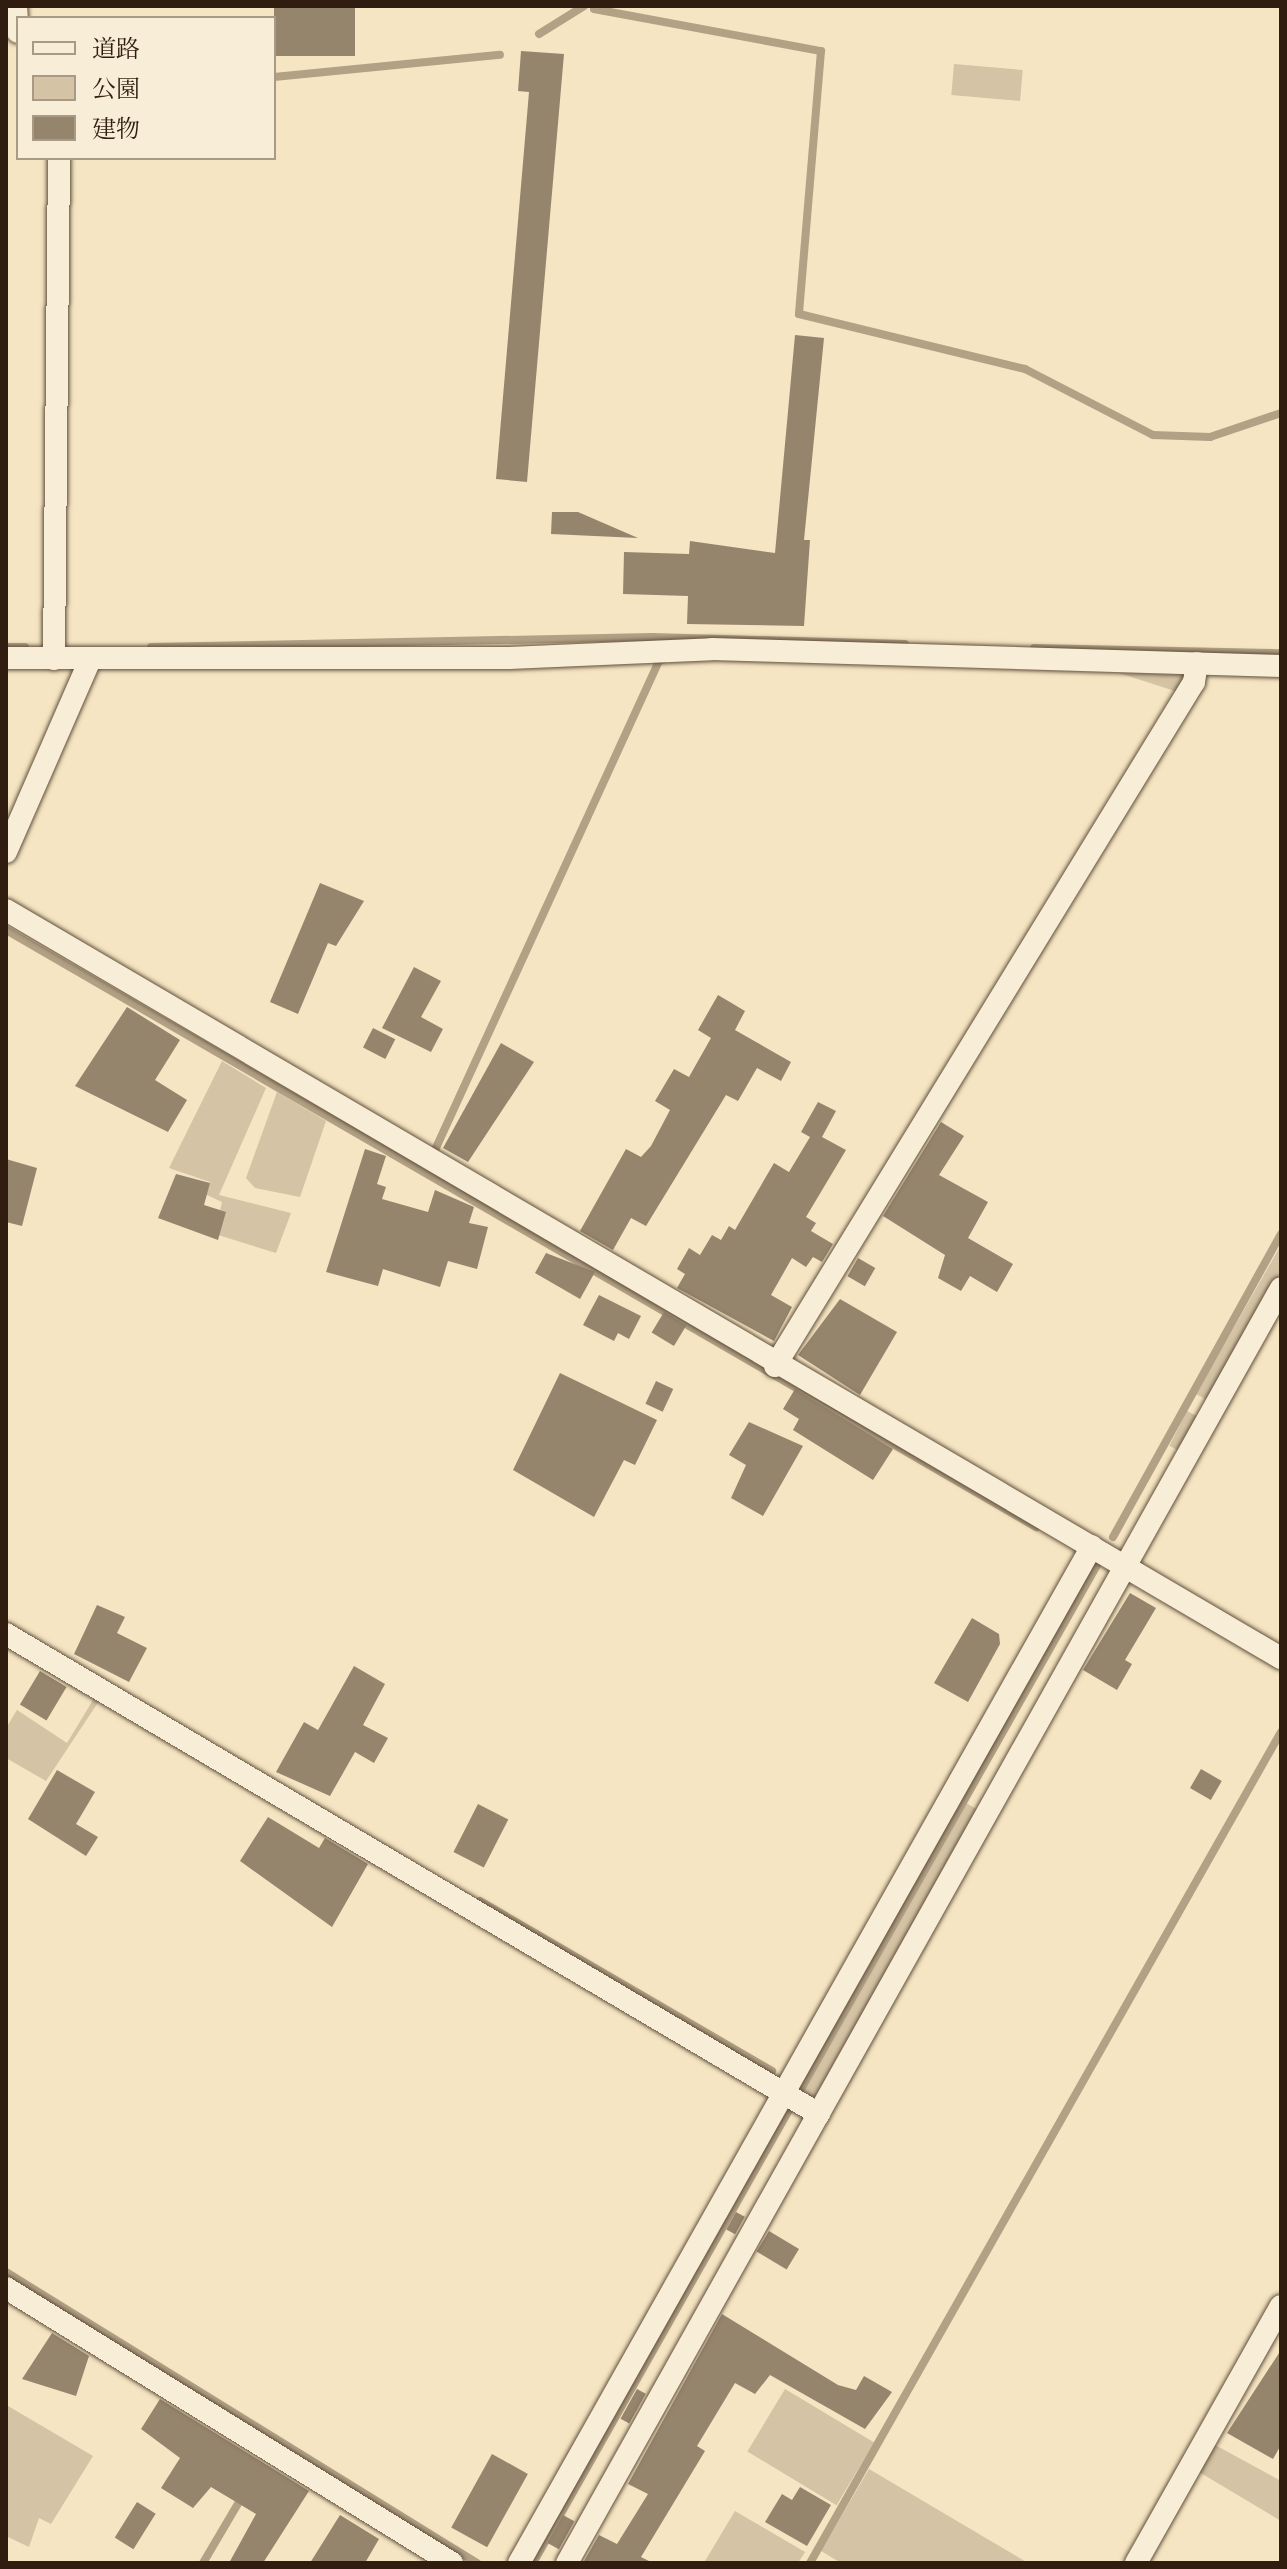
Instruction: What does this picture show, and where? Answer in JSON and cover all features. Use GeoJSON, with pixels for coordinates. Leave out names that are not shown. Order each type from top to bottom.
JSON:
{"type":"FeatureCollection","features":[{"type":"Feature","properties":{"kind":"street"},"geometry":{"type":"LineString","coordinates":[[54,651],[59,160]]}},
{"type":"Feature","properties":{"kind":"street"},"geometry":{"type":"LineString","coordinates":[[6,658],[54,651],[90,660],[509,658],[712,649],[1196,670],[1281,666]]}},
{"type":"Feature","properties":{"kind":"street"},"geometry":{"type":"LineString","coordinates":[[6,852],[90,660]]}},
{"type":"Feature","properties":{"kind":"street"},"geometry":{"type":"LineString","coordinates":[[775,1366],[1196,670]]}},
{"type":"Feature","properties":{"kind":"street"},"geometry":{"type":"LineString","coordinates":[[6,910],[1088,1554],[1281,1658]]}},
{"type":"Feature","properties":{"kind":"street"},"geometry":{"type":"LineString","coordinates":[[519,2563],[1120,1572],[1281,1288]]}},
{"type":"Feature","properties":{"kind":"street"},"geometry":{"type":"LineString","coordinates":[[567,2563],[800,2101],[1088,1554]]}},
{"type":"Feature","properties":{"kind":"street"},"geometry":{"type":"LineString","coordinates":[[6,1634],[800,2101]]}},
{"type":"Feature","properties":{"kind":"street"},"geometry":{"type":"LineString","coordinates":[[6,2288],[452,2563]]}},
{"type":"Feature","properties":{"kind":"street"},"geometry":{"type":"LineString","coordinates":[[1136,2563],[1281,2306]]}},
{"type":"Feature","properties":{"kind":"green space"},"geometry":{"type":"Polygon","coordinates":[[[954,64],[1023,70],[1020,101],[951,95],[954,64]]]}},
{"type":"Feature","properties":{"kind":"green space"},"geometry":{"type":"Polygon","coordinates":[[[1119,673],[1188,675],[1181,693],[1119,673]]]}},
{"type":"Feature","properties":{"kind":"green space"},"geometry":{"type":"Polygon","coordinates":[[[222,1061],[266,1088],[219,1195],[291,1213],[276,1253],[215,1234],[222,1202],[205,1194],[210,1182],[169,1168],[222,1061]]]}},
{"type":"Feature","properties":{"kind":"green space"},"geometry":{"type":"Polygon","coordinates":[[[277,1092],[326,1121],[300,1197],[255,1188],[246,1178],[277,1092]]]}},
{"type":"Feature","properties":{"kind":"green space"},"geometry":{"type":"Polygon","coordinates":[[[1281,1245],[1281,1276],[1213,1403],[1196,1394],[1281,1245]]]}},
{"type":"Feature","properties":{"kind":"green space"},"geometry":{"type":"Polygon","coordinates":[[[1187,1411],[1203,1419],[1185,1454],[1169,1446],[1187,1411]]]}},
{"type":"Feature","properties":{"kind":"green space"},"geometry":{"type":"Polygon","coordinates":[[[96,1695],[101,1698],[46,1781],[6,1758],[6,1728],[17,1710],[67,1743],[96,1695]]]}},
{"type":"Feature","properties":{"kind":"green space"},"geometry":{"type":"Polygon","coordinates":[[[966,1803],[980,1811],[811,2103],[798,2095],[966,1803]]]}},
{"type":"Feature","properties":{"kind":"green space"},"geometry":{"type":"Polygon","coordinates":[[[785,2389],[874,2443],[837,2505],[747,2452],[785,2389]]]}},
{"type":"Feature","properties":{"kind":"green space"},"geometry":{"type":"Polygon","coordinates":[[[8,2406],[93,2456],[51,2524],[39,2518],[29,2547],[6,2536],[8,2406]]]}},
{"type":"Feature","properties":{"kind":"green space"},"geometry":{"type":"Polygon","coordinates":[[[1215,2445],[1281,2481],[1281,2521],[1199,2472],[1215,2445]]]}},
{"type":"Feature","properties":{"kind":"green space"},"geometry":{"type":"Polygon","coordinates":[[[869,2469],[1028,2563],[841,2563],[821,2551],[869,2469]]]}},
{"type":"Feature","properties":{"kind":"green space"},"geometry":{"type":"Polygon","coordinates":[[[735,2511],[805,2552],[798,2563],[705,2561],[735,2511]]]}},
{"type":"Feature","properties":{"kind":"building"},"geometry":{"type":"Polygon","coordinates":[[[274,6],[355,6],[355,56],[276,56],[274,6]]]}},
{"type":"Feature","properties":{"kind":"building"},"geometry":{"type":"Polygon","coordinates":[[[521,51],[564,54],[527,482],[496,479],[529,92],[518,91],[521,51]]]}},
{"type":"Feature","properties":{"kind":"building"},"geometry":{"type":"Polygon","coordinates":[[[795,335],[824,338],[804,540],[810,540],[804,626],[687,624],[688,596],[623,594],[624,552],[689,554],[690,541],[775,553],[795,335]]]}},
{"type":"Feature","properties":{"kind":"building"},"geometry":{"type":"Polygon","coordinates":[[[552,512],[578,512],[638,538],[551,534],[552,512]]]}},
{"type":"Feature","properties":{"kind":"building"},"geometry":{"type":"Polygon","coordinates":[[[320,883],[364,901],[336,946],[328,943],[298,1014],[270,1002],[320,883]]]}},
{"type":"Feature","properties":{"kind":"building"},"geometry":{"type":"Polygon","coordinates":[[[414,967],[441,981],[421,1017],[443,1029],[431,1052],[382,1028],[414,967]]]}},
{"type":"Feature","properties":{"kind":"building"},"geometry":{"type":"Polygon","coordinates":[[[718,995],[745,1011],[735,1030],[791,1062],[781,1081],[757,1068],[738,1101],[726,1095],[646,1226],[631,1218],[613,1250],[580,1231],[626,1149],[641,1157],[651,1146],[670,1110],[655,1101],[674,1069],[689,1077],[711,1038],[698,1030],[718,995]]]}},
{"type":"Feature","properties":{"kind":"building"},"geometry":{"type":"Polygon","coordinates":[[[127,1007],[180,1040],[155,1080],[187,1100],[168,1132],[75,1086],[127,1007]]]}},
{"type":"Feature","properties":{"kind":"building"},"geometry":{"type":"Polygon","coordinates":[[[373,1028],[395,1039],[385,1059],[363,1048],[373,1028]]]}},
{"type":"Feature","properties":{"kind":"building"},"geometry":{"type":"Polygon","coordinates":[[[501,1043],[534,1062],[468,1162],[443,1148],[501,1043]]]}},
{"type":"Feature","properties":{"kind":"building"},"geometry":{"type":"Polygon","coordinates":[[[818,1102],[836,1111],[822,1137],[846,1150],[806,1217],[816,1223],[811,1231],[833,1244],[822,1262],[813,1257],[806,1267],[792,1258],[771,1295],[792,1307],[774,1341],[677,1288],[685,1274],[677,1269],[689,1248],[700,1255],[712,1235],[721,1240],[729,1226],[735,1230],[774,1163],[789,1172],[810,1137],[801,1132],[818,1102]]]}},
{"type":"Feature","properties":{"kind":"building"},"geometry":{"type":"Polygon","coordinates":[[[941,1122],[964,1136],[939,1175],[988,1202],[968,1238],[1013,1264],[997,1292],[970,1276],[961,1291],[938,1278],[945,1255],[883,1216],[941,1122]]]}},
{"type":"Feature","properties":{"kind":"building"},"geometry":{"type":"Polygon","coordinates":[[[365,1149],[386,1156],[377,1184],[386,1187],[382,1199],[428,1212],[435,1190],[474,1207],[469,1223],[488,1227],[477,1269],[448,1261],[440,1287],[383,1269],[378,1286],[326,1272],[365,1149]]]}},
{"type":"Feature","properties":{"kind":"building"},"geometry":{"type":"Polygon","coordinates":[[[6,1159],[37,1168],[22,1226],[6,1222],[6,1159]]]}},
{"type":"Feature","properties":{"kind":"building"},"geometry":{"type":"Polygon","coordinates":[[[176,1174],[210,1183],[204,1205],[226,1212],[218,1240],[158,1218],[176,1174]]]}},
{"type":"Feature","properties":{"kind":"building"},"geometry":{"type":"Polygon","coordinates":[[[546,1253],[595,1272],[580,1299],[535,1273],[546,1253]]]}},
{"type":"Feature","properties":{"kind":"building"},"geometry":{"type":"Polygon","coordinates":[[[858,1258],[875,1268],[865,1286],[848,1276],[858,1258]]]}},
{"type":"Feature","properties":{"kind":"building"},"geometry":{"type":"Polygon","coordinates":[[[599,1295],[641,1316],[629,1339],[618,1333],[614,1341],[583,1325],[599,1295]]]}},
{"type":"Feature","properties":{"kind":"building"},"geometry":{"type":"Polygon","coordinates":[[[840,1299],[897,1332],[860,1395],[798,1355],[840,1299]]]}},
{"type":"Feature","properties":{"kind":"building"},"geometry":{"type":"Polygon","coordinates":[[[664,1312],[686,1325],[674,1346],[652,1333],[664,1312]]]}},
{"type":"Feature","properties":{"kind":"building"},"geometry":{"type":"Polygon","coordinates":[[[560,1373],[657,1420],[635,1465],[624,1460],[594,1517],[513,1470],[560,1373]]]}},
{"type":"Feature","properties":{"kind":"building"},"geometry":{"type":"Polygon","coordinates":[[[656,1381],[673,1389],[663,1412],[645,1404],[656,1381]]]}},
{"type":"Feature","properties":{"kind":"building"},"geometry":{"type":"Polygon","coordinates":[[[795,1389],[893,1449],[873,1480],[793,1430],[799,1419],[783,1409],[795,1389]]]}},
{"type":"Feature","properties":{"kind":"building"},"geometry":{"type":"Polygon","coordinates":[[[749,1422],[803,1446],[763,1516],[731,1498],[746,1465],[729,1455],[749,1422]]]}},
{"type":"Feature","properties":{"kind":"building"},"geometry":{"type":"Polygon","coordinates":[[[1130,1593],[1156,1608],[1125,1660],[1132,1664],[1117,1690],[1083,1670],[1130,1593]]]}},
{"type":"Feature","properties":{"kind":"building"},"geometry":{"type":"Polygon","coordinates":[[[97,1605],[125,1617],[117,1633],[147,1648],[129,1682],[74,1654],[97,1605]]]}},
{"type":"Feature","properties":{"kind":"building"},"geometry":{"type":"Polygon","coordinates":[[[972,1618],[999,1634],[1000,1644],[968,1702],[934,1683],[972,1618]]]}},
{"type":"Feature","properties":{"kind":"building"},"geometry":{"type":"Polygon","coordinates":[[[354,1666],[385,1684],[363,1725],[388,1738],[374,1763],[355,1752],[330,1796],[276,1772],[304,1722],[318,1730],[354,1666]]]}},
{"type":"Feature","properties":{"kind":"building"},"geometry":{"type":"Polygon","coordinates":[[[40,1671],[67,1687],[46,1720],[20,1704],[40,1671]]]}},
{"type":"Feature","properties":{"kind":"building"},"geometry":{"type":"Polygon","coordinates":[[[1201,1769],[1222,1781],[1211,1800],[1190,1788],[1201,1769]]]}},
{"type":"Feature","properties":{"kind":"building"},"geometry":{"type":"Polygon","coordinates":[[[57,1770],[95,1792],[76,1824],[98,1837],[86,1856],[28,1819],[57,1770]]]}},
{"type":"Feature","properties":{"kind":"building"},"geometry":{"type":"Polygon","coordinates":[[[478,1804],[508,1819],[484,1868],[453,1852],[478,1804]]]}},
{"type":"Feature","properties":{"kind":"building"},"geometry":{"type":"Polygon","coordinates":[[[268,1817],[319,1848],[325,1838],[368,1864],[332,1927],[240,1861],[268,1817]]]}},
{"type":"Feature","properties":{"kind":"building"},"geometry":{"type":"Polygon","coordinates":[[[736,2212],[745,2217],[735,2234],[726,2229],[736,2212]]]}},
{"type":"Feature","properties":{"kind":"building"},"geometry":{"type":"Polygon","coordinates":[[[769,2231],[799,2249],[787,2270],[757,2252],[769,2231]]]}},
{"type":"Feature","properties":{"kind":"building"},"geometry":{"type":"Polygon","coordinates":[[[722,2314],[838,2385],[856,2390],[864,2376],[892,2392],[865,2429],[770,2375],[755,2394],[735,2383],[697,2446],[705,2451],[641,2557],[653,2563],[583,2563],[599,2535],[617,2544],[648,2494],[628,2484],[722,2314]]]}},
{"type":"Feature","properties":{"kind":"building"},"geometry":{"type":"Polygon","coordinates":[[[52,2333],[89,2356],[76,2396],[22,2379],[52,2333]]]}},
{"type":"Feature","properties":{"kind":"building"},"geometry":{"type":"Polygon","coordinates":[[[1281,2350],[1281,2445],[1273,2459],[1227,2433],[1281,2350]]]}},
{"type":"Feature","properties":{"kind":"building"},"geometry":{"type":"Polygon","coordinates":[[[637,2389],[646,2394],[629,2424],[621,2419],[637,2389]]]}},
{"type":"Feature","properties":{"kind":"building"},"geometry":{"type":"Polygon","coordinates":[[[160,2399],[309,2491],[263,2563],[229,2563],[256,2514],[211,2487],[193,2508],[161,2488],[180,2458],[141,2429],[160,2399]]]}},
{"type":"Feature","properties":{"kind":"building"},"geometry":{"type":"Polygon","coordinates":[[[492,2454],[528,2474],[487,2547],[451,2527],[492,2454]]]}},
{"type":"Feature","properties":{"kind":"building"},"geometry":{"type":"Polygon","coordinates":[[[800,2487],[831,2505],[807,2546],[765,2522],[782,2494],[792,2500],[800,2487]]]}},
{"type":"Feature","properties":{"kind":"building"},"geometry":{"type":"Polygon","coordinates":[[[137,2502],[156,2514],[133,2549],[115,2538],[137,2502]]]}},
{"type":"Feature","properties":{"kind":"building"},"geometry":{"type":"Polygon","coordinates":[[[340,2515],[379,2539],[365,2563],[310,2563],[340,2515]]]}},
{"type":"Feature","properties":{"kind":"building"},"geometry":{"type":"Polygon","coordinates":[[[563,2515],[574,2521],[559,2549],[547,2543],[563,2515]]]}},
{"type":"Feature","properties":{"kind":"waterway"},"geometry":{"type":"LineString","coordinates":[[539,34],[584,6]]}},
{"type":"Feature","properties":{"kind":"waterway"},"geometry":{"type":"LineString","coordinates":[[594,9],[821,51],[799,314],[1025,369],[1153,435],[1210,437],[1281,413]]}},
{"type":"Feature","properties":{"kind":"waterway"},"geometry":{"type":"LineString","coordinates":[[276,77],[500,55]]}},
{"type":"Feature","properties":{"kind":"waterway"},"geometry":{"type":"LineString","coordinates":[[151,647],[652,637],[905,644]]}},
{"type":"Feature","properties":{"kind":"waterway"},"geometry":{"type":"LineString","coordinates":[[6,647],[25,647]]}},
{"type":"Feature","properties":{"kind":"waterway"},"geometry":{"type":"LineString","coordinates":[[1034,648],[1281,653]]}},
{"type":"Feature","properties":{"kind":"waterway"},"geometry":{"type":"LineString","coordinates":[[435,1150],[659,661],[667,658]]}},
{"type":"Feature","properties":{"kind":"waterway"},"geometry":{"type":"LineString","coordinates":[[6,930],[1036,1527]]}},
{"type":"Feature","properties":{"kind":"waterway"},"geometry":{"type":"LineString","coordinates":[[1113,1537],[1281,1234]]}},
{"type":"Feature","properties":{"kind":"waterway"},"geometry":{"type":"LineString","coordinates":[[533,2563],[1100,1560]]}},
{"type":"Feature","properties":{"kind":"waterway"},"geometry":{"type":"LineString","coordinates":[[810,2563],[1281,1732]]}},
{"type":"Feature","properties":{"kind":"waterway"},"geometry":{"type":"LineString","coordinates":[[480,1901],[772,2071]]}},
{"type":"Feature","properties":{"kind":"waterway"},"geometry":{"type":"LineString","coordinates":[[6,2272],[477,2563]]}},
{"type":"Feature","properties":{"kind":"waterway"},"geometry":{"type":"LineString","coordinates":[[203,2563],[243,2495]]}}]}
